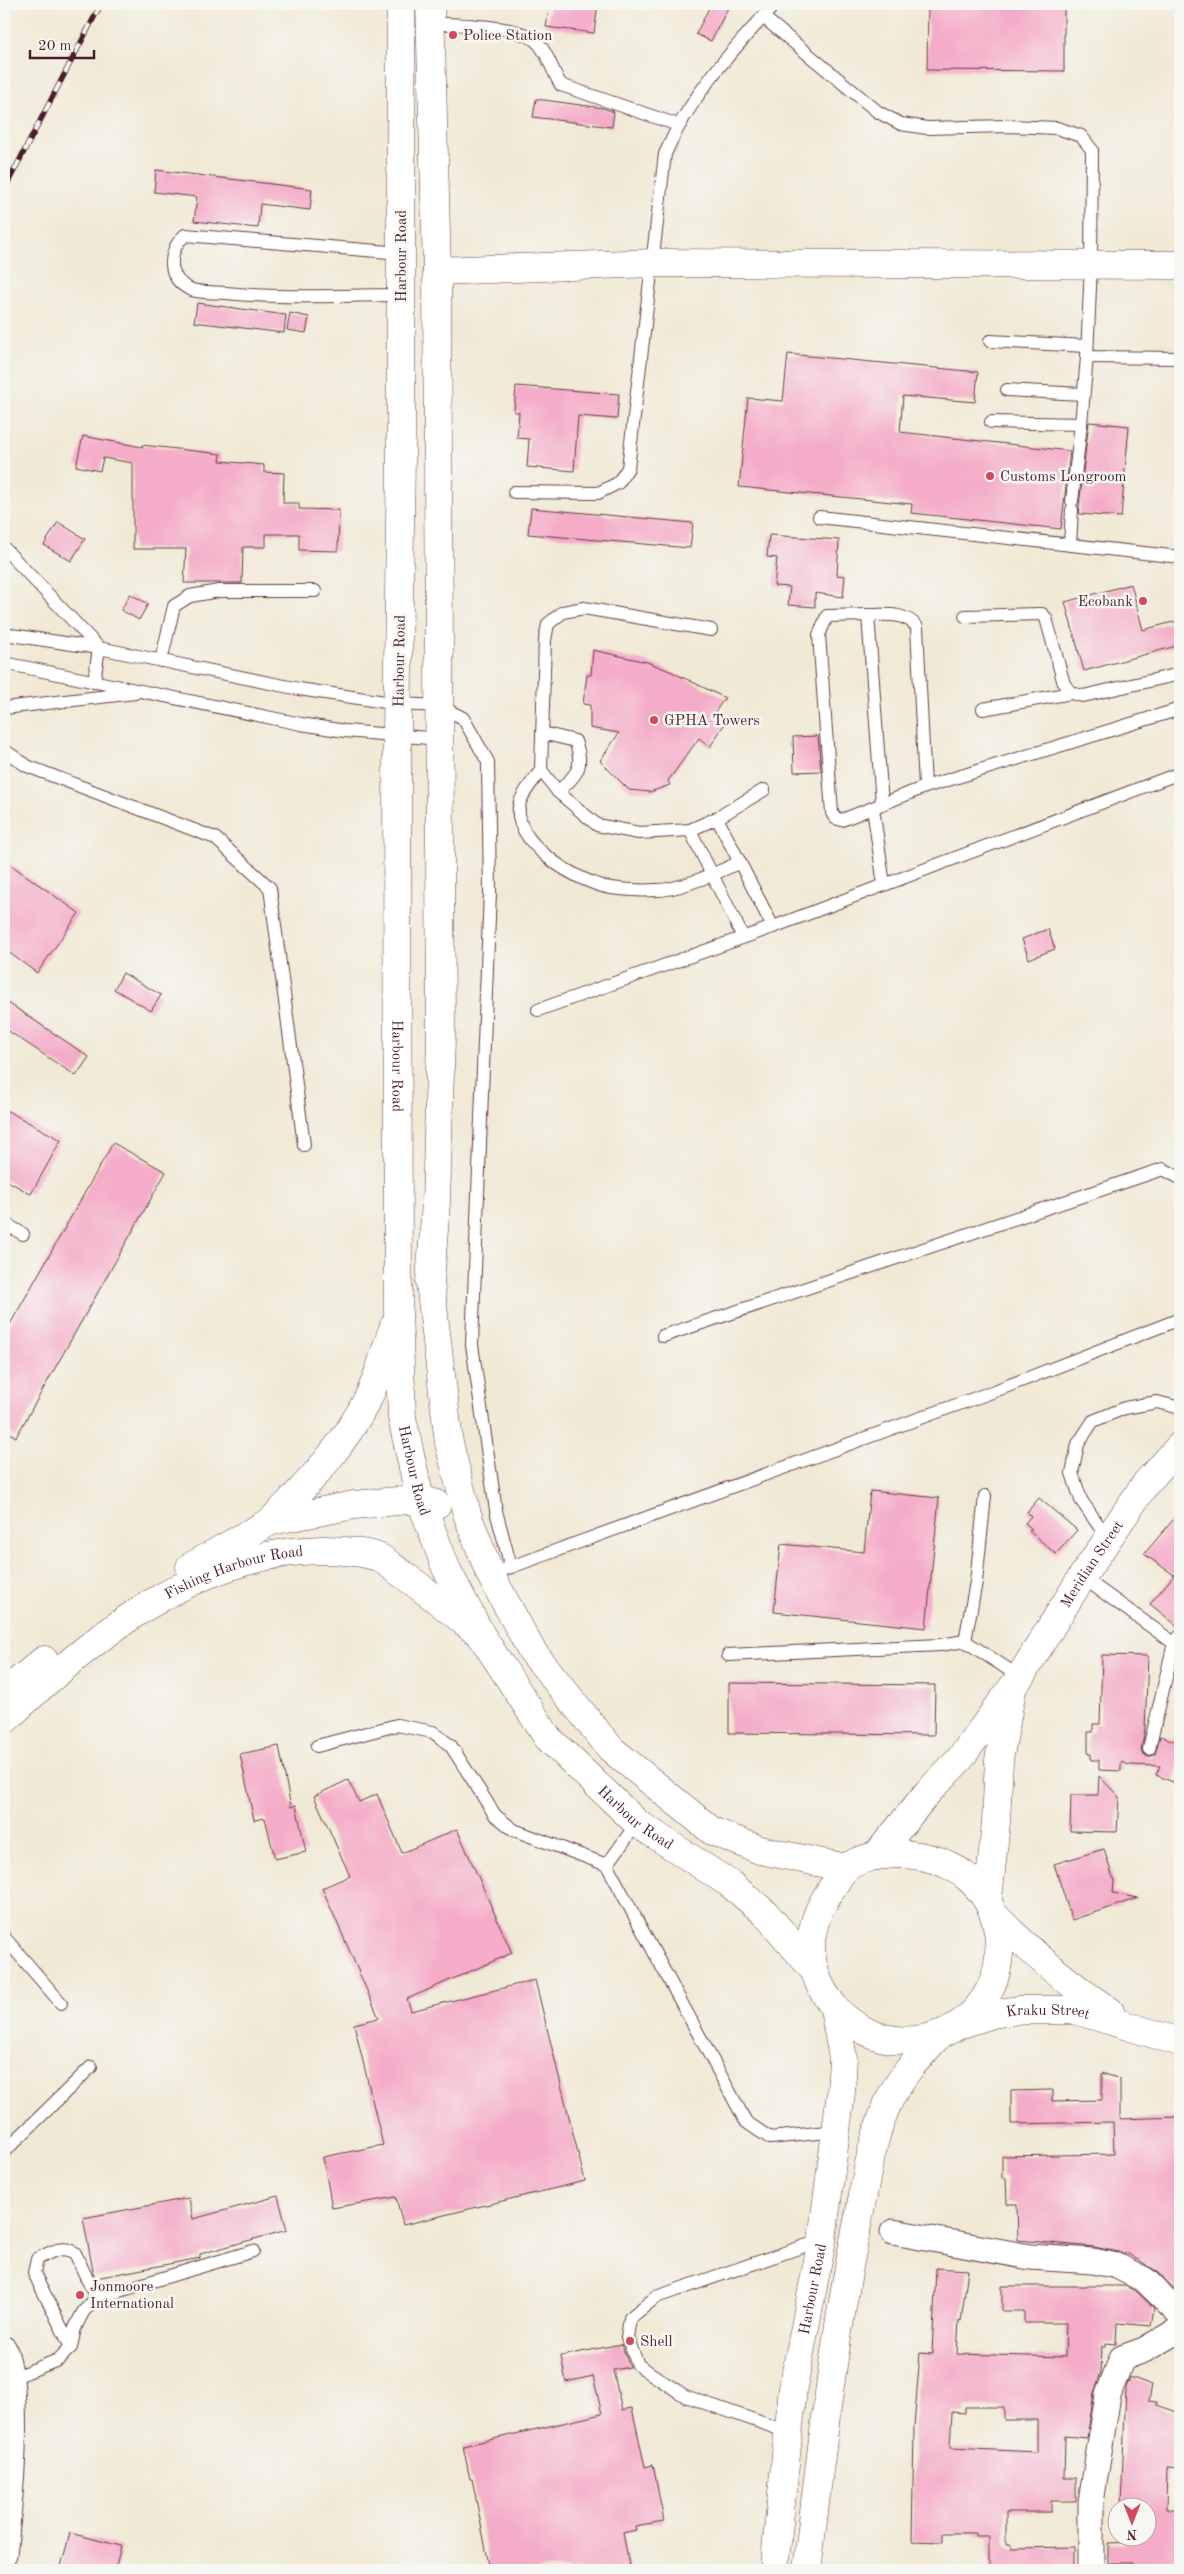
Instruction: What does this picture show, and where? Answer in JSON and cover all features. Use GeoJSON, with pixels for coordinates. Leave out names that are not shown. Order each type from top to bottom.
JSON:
{"type":"FeatureCollection","features":[{"type":"Feature","properties":{"kind":"main road","name":"Harbour Road"},"geometry":{"type":"LineString","coordinates":[[401,4],[401,455],[397,736],[398,1313],[402,1418],[420,1499],[446,1568],[481,1635],[548,1738],[637,1823],[730,1884],[765,1913],[814,1970]]}},
{"type":"Feature","properties":{"kind":"main road"},"geometry":{"type":"LineString","coordinates":[[431,13],[438,271],[441,1037],[436,1203],[430,1282],[449,1443],[467,1514],[500,1571],[532,1651],[611,1749],[712,1831],[760,1850],[846,1868]]}},
{"type":"Feature","properties":{"kind":"main road"},"geometry":{"type":"LineString","coordinates":[[402,73],[432,72]]}},
{"type":"Feature","properties":{"kind":"main road"},"geometry":{"type":"LineString","coordinates":[[438,271],[654,263],[1180,265]]}},
{"type":"Feature","properties":{"kind":"main road"},"geometry":{"type":"LineString","coordinates":[[401,455],[438,456]]}},
{"type":"Feature","properties":{"kind":"main road"},"geometry":{"type":"LineString","coordinates":[[271,1520],[314,1479],[335,1452],[369,1398],[398,1313]]}},
{"type":"Feature","properties":{"kind":"main road","name":"Meridian Street"},"geometry":{"type":"LineString","coordinates":[[876,1856],[928,1792],[959,1760],[1016,1683],[1082,1577],[1146,1483],[1180,1446]]}},
{"type":"Feature","properties":{"kind":"main road","name":"Fishing Harbour Road"},"geometry":{"type":"LineString","coordinates":[[4,1693],[37,1665],[120,1607],[271,1520],[354,1505],[420,1499],[467,1514]]}},
{"type":"Feature","properties":{"kind":"main road","name":"Fishing Harbour Road"},"geometry":{"type":"LineString","coordinates":[[4,1721],[46,1680],[123,1621],[179,1589],[235,1564],[275,1554],[334,1550],[379,1557],[481,1635]]}},
{"type":"Feature","properties":{"kind":"main road","name":"Meridian Street"},"geometry":{"type":"LineString","coordinates":[[991,1907],[999,1760],[1016,1683]]}},
{"type":"Feature","properties":{"kind":"main road","name":"Kraku Street"},"geometry":{"type":"LineString","coordinates":[[876,1856],[916,1854],[937,1858],[956,1868],[972,1881],[991,1907],[1048,1966],[1084,1995],[1139,2029]]}},
{"type":"Feature","properties":{"kind":"main road"},"geometry":{"type":"LineString","coordinates":[[834,2009],[822,1990],[814,1970],[811,1944],[816,1918],[828,1894],[846,1868],[876,1856]]}},
{"type":"Feature","properties":{"kind":"main road","name":"Harbour Road"},"geometry":{"type":"LineString","coordinates":[[807,2570],[821,2456],[850,2256],[874,2141],[888,2103],[904,2073],[948,2030],[975,2010],[990,1989],[998,1966],[1000,1940],[991,1907]]}},
{"type":"Feature","properties":{"kind":"main road","name":"Harbour Road"},"geometry":{"type":"LineString","coordinates":[[774,2570],[793,2388],[822,2240],[837,2131],[843,2058],[834,2009]]}},
{"type":"Feature","properties":{"kind":"main road","name":"Kraku Street"},"geometry":{"type":"LineString","coordinates":[[834,2009],[863,2030],[879,2037],[897,2040],[915,2040],[993,2014],[1010,2011],[1075,2010],[1180,2042]]}},
{"type":"Feature","properties":{"kind":"street"},"geometry":{"type":"LineString","coordinates":[[893,2232],[1030,2257],[1093,2261],[1117,2266],[1145,2280],[1180,2314]]}},
{"type":"Feature","properties":{"kind":"street"},"geometry":{"type":"LineString","coordinates":[[1091,2570],[1092,2502],[1108,2395],[1114,2375],[1122,2358],[1144,2350],[1180,2329]]}},
{"type":"Feature","properties":{"kind":"street"},"geometry":{"type":"LineString","coordinates":[[4,2349],[12,2401],[10,2496],[4,2554]]}},
{"type":"Feature","properties":{"kind":"lane"},"geometry":{"type":"LineString","coordinates":[[514,492],[598,493],[618,484],[628,468],[654,263],[665,154],[678,125],[706,82],[775,4]]}},
{"type":"Feature","properties":{"kind":"lane"},"geometry":{"type":"LineString","coordinates":[[431,13],[510,30],[526,36],[539,44],[561,85],[678,125]]}},
{"type":"Feature","properties":{"kind":"lane"},"geometry":{"type":"LineString","coordinates":[[763,17],[878,112],[901,124],[927,128],[1008,126],[1057,128],[1081,136],[1092,150],[1092,264],[1081,424],[1072,506],[1070,545]]}},
{"type":"Feature","properties":{"kind":"lane"},"geometry":{"type":"LineString","coordinates":[[401,253],[185,235],[173,249],[170,264],[176,278],[192,290],[253,296],[401,295]]}},
{"type":"Feature","properties":{"kind":"lane"},"geometry":{"type":"LineString","coordinates":[[990,341],[1180,358]]}},
{"type":"Feature","properties":{"kind":"lane"},"geometry":{"type":"LineString","coordinates":[[1007,390],[1082,394]]}},
{"type":"Feature","properties":{"kind":"lane"},"geometry":{"type":"LineString","coordinates":[[991,422],[1081,424]]}},
{"type":"Feature","properties":{"kind":"lane"},"geometry":{"type":"LineString","coordinates":[[818,518],[1180,557]]}},
{"type":"Feature","properties":{"kind":"lane"},"geometry":{"type":"LineString","coordinates":[[4,548],[98,648],[94,682]]}},
{"type":"Feature","properties":{"kind":"lane"},"geometry":{"type":"LineString","coordinates":[[161,661],[174,606],[190,596],[219,591],[315,591]]}},
{"type":"Feature","properties":{"kind":"lane"},"geometry":{"type":"LineString","coordinates":[[711,630],[584,608],[563,612],[548,624],[545,640],[541,770],[520,802],[521,828],[541,853],[574,874],[610,888],[659,890],[712,875],[740,862]]}},
{"type":"Feature","properties":{"kind":"lane"},"geometry":{"type":"LineString","coordinates":[[965,616],[1042,614],[1046,618],[1064,684],[1071,693]]}},
{"type":"Feature","properties":{"kind":"lane"},"geometry":{"type":"LineString","coordinates":[[868,615],[877,806],[884,885]]}},
{"type":"Feature","properties":{"kind":"lane"},"geometry":{"type":"LineString","coordinates":[[925,787],[917,627],[911,619],[900,616],[827,616],[819,635],[832,813],[835,818],[842,820],[925,787],[1180,709]]}},
{"type":"Feature","properties":{"kind":"lane"},"geometry":{"type":"LineString","coordinates":[[4,634],[98,648],[299,689],[398,704],[440,706],[463,718],[488,762],[490,892],[472,1345],[496,1512],[500,1571],[992,1392],[1180,1319]]}},
{"type":"Feature","properties":{"kind":"lane"},"geometry":{"type":"LineString","coordinates":[[4,663],[301,724],[345,731],[440,739]]}},
{"type":"Feature","properties":{"kind":"lane"},"geometry":{"type":"LineString","coordinates":[[983,709],[1071,693],[1083,696],[1180,674]]}},
{"type":"Feature","properties":{"kind":"lane"},"geometry":{"type":"LineString","coordinates":[[4,708],[149,692]]}},
{"type":"Feature","properties":{"kind":"lane"},"geometry":{"type":"LineString","coordinates":[[542,733],[576,741],[581,756],[577,774],[558,792]]}},
{"type":"Feature","properties":{"kind":"lane"},"geometry":{"type":"LineString","coordinates":[[4,750],[27,766],[215,838],[270,888],[304,1145]]}},
{"type":"Feature","properties":{"kind":"lane"},"geometry":{"type":"LineString","coordinates":[[541,770],[558,792],[597,825],[639,833],[690,830],[717,818],[764,790]]}},
{"type":"Feature","properties":{"kind":"lane"},"geometry":{"type":"LineString","coordinates":[[538,1010],[772,927],[1180,774]]}},
{"type":"Feature","properties":{"kind":"lane"},"geometry":{"type":"LineString","coordinates":[[717,818],[772,927]]}},
{"type":"Feature","properties":{"kind":"lane"},"geometry":{"type":"LineString","coordinates":[[690,830],[743,937]]}},
{"type":"Feature","properties":{"kind":"lane"},"geometry":{"type":"LineString","coordinates":[[663,1336],[1164,1169],[1180,1178]]}},
{"type":"Feature","properties":{"kind":"lane"},"geometry":{"type":"LineString","coordinates":[[4,1223],[23,1234]]}},
{"type":"Feature","properties":{"kind":"lane"},"geometry":{"type":"LineString","coordinates":[[1108,1540],[1081,1500],[1072,1472],[1078,1444],[1093,1421],[1125,1408],[1158,1402],[1180,1408]]}},
{"type":"Feature","properties":{"kind":"lane"},"geometry":{"type":"LineString","coordinates":[[965,1641],[976,1582],[985,1496]]}},
{"type":"Feature","properties":{"kind":"lane"},"geometry":{"type":"LineString","coordinates":[[1082,1577],[1177,1640],[1149,1749]]}},
{"type":"Feature","properties":{"kind":"lane"},"geometry":{"type":"LineString","coordinates":[[728,1655],[940,1645],[965,1641],[1016,1683]]}},
{"type":"Feature","properties":{"kind":"lane"},"geometry":{"type":"LineString","coordinates":[[317,1746],[397,1725],[433,1732],[451,1746],[495,1815],[514,1830],[607,1865],[746,2122],[770,2138],[837,2131]]}},
{"type":"Feature","properties":{"kind":"lane"},"geometry":{"type":"LineString","coordinates":[[607,1865],[637,1823]]}},
{"type":"Feature","properties":{"kind":"lane"},"geometry":{"type":"LineString","coordinates":[[4,1937],[61,2003]]}},
{"type":"Feature","properties":{"kind":"lane"},"geometry":{"type":"LineString","coordinates":[[4,2152],[92,2067]]}},
{"type":"Feature","properties":{"kind":"lane"},"geometry":{"type":"LineString","coordinates":[[788,2432],[685,2396],[638,2365],[627,2337],[630,2318],[656,2297],[822,2240]]}},
{"type":"Feature","properties":{"kind":"lane"},"geometry":{"type":"LineString","coordinates":[[72,2347],[34,2273],[37,2259],[61,2249],[68,2249],[75,2253],[96,2298]]}},
{"type":"Feature","properties":{"kind":"lane"},"geometry":{"type":"LineString","coordinates":[[10,2379],[58,2360],[72,2347],[75,2328],[83,2312],[96,2298],[253,2251]]}},
{"type":"Feature","properties":{"kind":"building"},"geometry":{"type":"Polygon","coordinates":[[[550,4],[598,4],[594,33],[546,27],[550,4]]]}},
{"type":"Feature","properties":{"kind":"building"},"geometry":{"type":"Polygon","coordinates":[[[711,4],[730,4],[711,41],[696,34],[711,4]]]}},
{"type":"Feature","properties":{"kind":"building"},"geometry":{"type":"Polygon","coordinates":[[[928,4],[1064,4],[1064,71],[927,70],[928,4]]]}},
{"type":"Feature","properties":{"kind":"building"},"geometry":{"type":"Polygon","coordinates":[[[536,99],[603,108],[614,112],[612,127],[533,117],[536,99]]]}},
{"type":"Feature","properties":{"kind":"building"},"geometry":{"type":"Polygon","coordinates":[[[156,170],[312,189],[310,210],[260,204],[258,228],[194,221],[197,197],[154,192],[156,170]]]}},
{"type":"Feature","properties":{"kind":"building"},"geometry":{"type":"Polygon","coordinates":[[[197,303],[286,315],[284,333],[194,322],[197,303]]]}},
{"type":"Feature","properties":{"kind":"building"},"geometry":{"type":"Polygon","coordinates":[[[290,313],[309,317],[306,333],[287,330],[290,313]]]}},
{"type":"Feature","properties":{"kind":"building"},"geometry":{"type":"Polygon","coordinates":[[[788,354],[978,372],[975,402],[903,396],[900,432],[1070,451],[1061,529],[911,513],[912,504],[739,487],[748,398],[783,401],[788,354]]]}},
{"type":"Feature","properties":{"kind":"building"},"geometry":{"type":"Polygon","coordinates":[[[516,386],[619,394],[617,419],[578,416],[574,471],[527,467],[529,439],[517,438],[519,412],[514,412],[516,386]]]}},
{"type":"Feature","properties":{"kind":"building"},"geometry":{"type":"Polygon","coordinates":[[[1089,422],[1129,426],[1121,517],[1080,514],[1079,506],[1089,422]]]}},
{"type":"Feature","properties":{"kind":"building"},"geometry":{"type":"Polygon","coordinates":[[[83,436],[142,447],[142,445],[221,454],[220,461],[264,465],[264,472],[284,473],[283,503],[299,503],[299,509],[339,510],[338,551],[299,550],[299,534],[266,534],[266,547],[243,547],[242,583],[184,583],[186,549],[133,549],[133,463],[103,458],[100,471],[76,466],[83,436]]]}},
{"type":"Feature","properties":{"kind":"building"},"geometry":{"type":"Polygon","coordinates":[[[531,508],[693,523],[690,548],[528,534],[531,508]]]}},
{"type":"Feature","properties":{"kind":"building"},"geometry":{"type":"Polygon","coordinates":[[[58,522],[85,539],[71,561],[44,545],[58,522]]]}},
{"type":"Feature","properties":{"kind":"building"},"geometry":{"type":"Polygon","coordinates":[[[769,535],[839,540],[837,575],[845,576],[843,597],[815,593],[815,607],[788,605],[790,587],[774,586],[777,558],[767,557],[769,535]]]}},
{"type":"Feature","properties":{"kind":"building"},"geometry":{"type":"Polygon","coordinates":[[[1131,584],[1143,630],[1180,620],[1180,645],[1084,671],[1065,602],[1131,584]]]}},
{"type":"Feature","properties":{"kind":"building"},"geometry":{"type":"Polygon","coordinates":[[[130,594],[148,604],[139,620],[121,610],[130,594]]]}},
{"type":"Feature","properties":{"kind":"building","name":"GPHA Towers"},"geometry":{"type":"Polygon","coordinates":[[[593,650],[647,662],[725,698],[712,716],[725,723],[710,747],[699,738],[668,781],[670,785],[650,792],[629,790],[600,761],[619,733],[590,728],[590,705],[583,704],[587,675],[591,675],[593,650]]]}},
{"type":"Feature","properties":{"kind":"building"},"geometry":{"type":"Polygon","coordinates":[[[818,736],[821,771],[794,772],[793,737],[818,736]]]}},
{"type":"Feature","properties":{"kind":"building"},"geometry":{"type":"Polygon","coordinates":[[[4,860],[79,913],[37,973],[4,949],[4,860]]]}},
{"type":"Feature","properties":{"kind":"building"},"geometry":{"type":"Polygon","coordinates":[[[1048,929],[1055,949],[1029,959],[1022,939],[1048,929]]]}},
{"type":"Feature","properties":{"kind":"building"},"geometry":{"type":"Polygon","coordinates":[[[123,973],[161,995],[151,1011],[114,989],[123,973]]]}},
{"type":"Feature","properties":{"kind":"building"},"geometry":{"type":"Polygon","coordinates":[[[4,1000],[89,1057],[76,1076],[4,1028],[4,1000]]]}},
{"type":"Feature","properties":{"kind":"building"},"geometry":{"type":"Polygon","coordinates":[[[4,1109],[61,1140],[31,1194],[4,1179],[4,1109]]]}},
{"type":"Feature","properties":{"kind":"building"},"geometry":{"type":"Polygon","coordinates":[[[113,1143],[166,1172],[16,1437],[4,1430],[4,1335],[113,1143]]]}},
{"type":"Feature","properties":{"kind":"building"},"geometry":{"type":"Polygon","coordinates":[[[870,1491],[939,1498],[926,1628],[774,1612],[781,1544],[864,1552],[870,1491]]]}},
{"type":"Feature","properties":{"kind":"building"},"geometry":{"type":"Polygon","coordinates":[[[1039,1498],[1077,1530],[1056,1554],[1029,1531],[1032,1529],[1025,1523],[1031,1516],[1027,1512],[1039,1498]]]}},
{"type":"Feature","properties":{"kind":"building"},"geometry":{"type":"Polygon","coordinates":[[[1180,1512],[1180,1628],[1150,1604],[1174,1575],[1144,1554],[1180,1512]]]}},
{"type":"Feature","properties":{"kind":"building"},"geometry":{"type":"Polygon","coordinates":[[[1102,1655],[1148,1656],[1145,1729],[1141,1751],[1147,1757],[1155,1755],[1160,1736],[1180,1743],[1180,1762],[1173,1782],[1156,1775],[1160,1766],[1129,1765],[1121,1762],[1121,1771],[1099,1770],[1099,1760],[1091,1760],[1091,1754],[1088,1754],[1088,1732],[1093,1732],[1093,1724],[1100,1724],[1102,1655]]]}},
{"type":"Feature","properties":{"kind":"building"},"geometry":{"type":"Polygon","coordinates":[[[729,1683],[935,1685],[934,1735],[729,1733],[729,1683]]]}},
{"type":"Feature","properties":{"kind":"building"},"geometry":{"type":"Polygon","coordinates":[[[279,1746],[291,1807],[296,1805],[306,1852],[275,1859],[265,1818],[254,1820],[240,1754],[279,1746]]]}},
{"type":"Feature","properties":{"kind":"building"},"geometry":{"type":"Polygon","coordinates":[[[1099,1776],[1119,1797],[1117,1832],[1070,1831],[1071,1795],[1098,1795],[1099,1776]]]}},
{"type":"Feature","properties":{"kind":"building"},"geometry":{"type":"Polygon","coordinates":[[[348,1780],[359,1802],[377,1794],[402,1853],[457,1829],[512,1953],[407,1999],[411,2011],[535,1980],[585,2181],[403,2225],[396,2197],[332,2208],[323,2157],[383,2145],[354,2024],[379,2018],[322,1888],[350,1876],[314,1796],[348,1780]]]}},
{"type":"Feature","properties":{"kind":"building"},"geometry":{"type":"Polygon","coordinates":[[[1104,1849],[1114,1881],[1113,1893],[1138,1898],[1072,1920],[1054,1864],[1104,1849]]]}},
{"type":"Feature","properties":{"kind":"building"},"geometry":{"type":"Polygon","coordinates":[[[1102,2073],[1120,2079],[1120,2119],[1180,2117],[1180,2150],[1177,2150],[1180,2294],[1155,2270],[1128,2254],[1094,2247],[1018,2240],[1017,2204],[1007,2204],[1006,2178],[1002,2178],[1002,2156],[1114,2154],[1113,2122],[1011,2124],[1011,2091],[1052,2090],[1052,2101],[1102,2100],[1102,2073]]]}},
{"type":"Feature","properties":{"kind":"building"},"geometry":{"type":"Polygon","coordinates":[[[278,2196],[287,2230],[200,2254],[200,2258],[96,2278],[94,2276],[83,2218],[189,2198],[193,2219],[278,2196]]]}},
{"type":"Feature","properties":{"kind":"building"},"geometry":{"type":"Polygon","coordinates":[[[936,2268],[968,2270],[961,2321],[959,2320],[957,2354],[1065,2357],[1066,2323],[1024,2323],[1024,2311],[1002,2311],[1002,2286],[1125,2286],[1137,2292],[1154,2308],[1151,2326],[1117,2323],[1116,2344],[1106,2343],[1106,2346],[1102,2346],[1101,2372],[1094,2393],[1087,2438],[1065,2436],[1064,2478],[1076,2478],[1076,2501],[1051,2501],[1051,2512],[1006,2512],[1006,2544],[1011,2544],[1011,2548],[1074,2547],[1074,2570],[989,2569],[989,2536],[975,2536],[975,2533],[943,2533],[943,2542],[912,2541],[914,2427],[920,2353],[932,2354],[936,2268]],[[965,2407],[965,2413],[952,2412],[950,2448],[1037,2452],[1037,2420],[1004,2420],[1004,2407],[965,2407]]]}},
{"type":"Feature","properties":{"kind":"building"},"geometry":{"type":"Polygon","coordinates":[[[621,2344],[630,2367],[613,2370],[622,2410],[632,2408],[645,2467],[653,2465],[664,2521],[635,2526],[636,2530],[623,2533],[630,2570],[490,2570],[472,2479],[470,2479],[463,2446],[602,2414],[593,2376],[566,2382],[561,2356],[621,2344]]]}},
{"type":"Feature","properties":{"kind":"building"},"geometry":{"type":"Polygon","coordinates":[[[1130,2377],[1152,2385],[1149,2401],[1157,2402],[1157,2405],[1180,2413],[1180,2468],[1167,2467],[1166,2509],[1180,2509],[1180,2570],[1132,2570],[1132,2563],[1108,2563],[1108,2546],[1156,2546],[1156,2496],[1121,2496],[1126,2388],[1130,2377]]]}},
{"type":"Feature","properties":{"kind":"building"},"geometry":{"type":"Polygon","coordinates":[[[70,2533],[121,2546],[115,2570],[60,2570],[70,2533]]]}},
{"type":"Feature","properties":{"kind":"railway"},"geometry":{"type":"LineString","coordinates":[[4,190],[101,4]]}},
{"type":"Feature","properties":{"kind":"place","name":"Police Station"},"geometry":{"type":"Point","coordinates":[453,35]}},
{"type":"Feature","properties":{"kind":"place","name":"Customs Longroom"},"geometry":{"type":"Point","coordinates":[990,476]}},
{"type":"Feature","properties":{"kind":"place","name":"Ecobank"},"geometry":{"type":"Point","coordinates":[1143,601]}},
{"type":"Feature","properties":{"kind":"place","name":"GPHA Towers"},"geometry":{"type":"Point","coordinates":[654,720]}},
{"type":"Feature","properties":{"kind":"place","name":"Jonmoore International"},"geometry":{"type":"Point","coordinates":[80,2295]}},
{"type":"Feature","properties":{"kind":"place","name":"Shell"},"geometry":{"type":"Point","coordinates":[630,2341]}}]}
